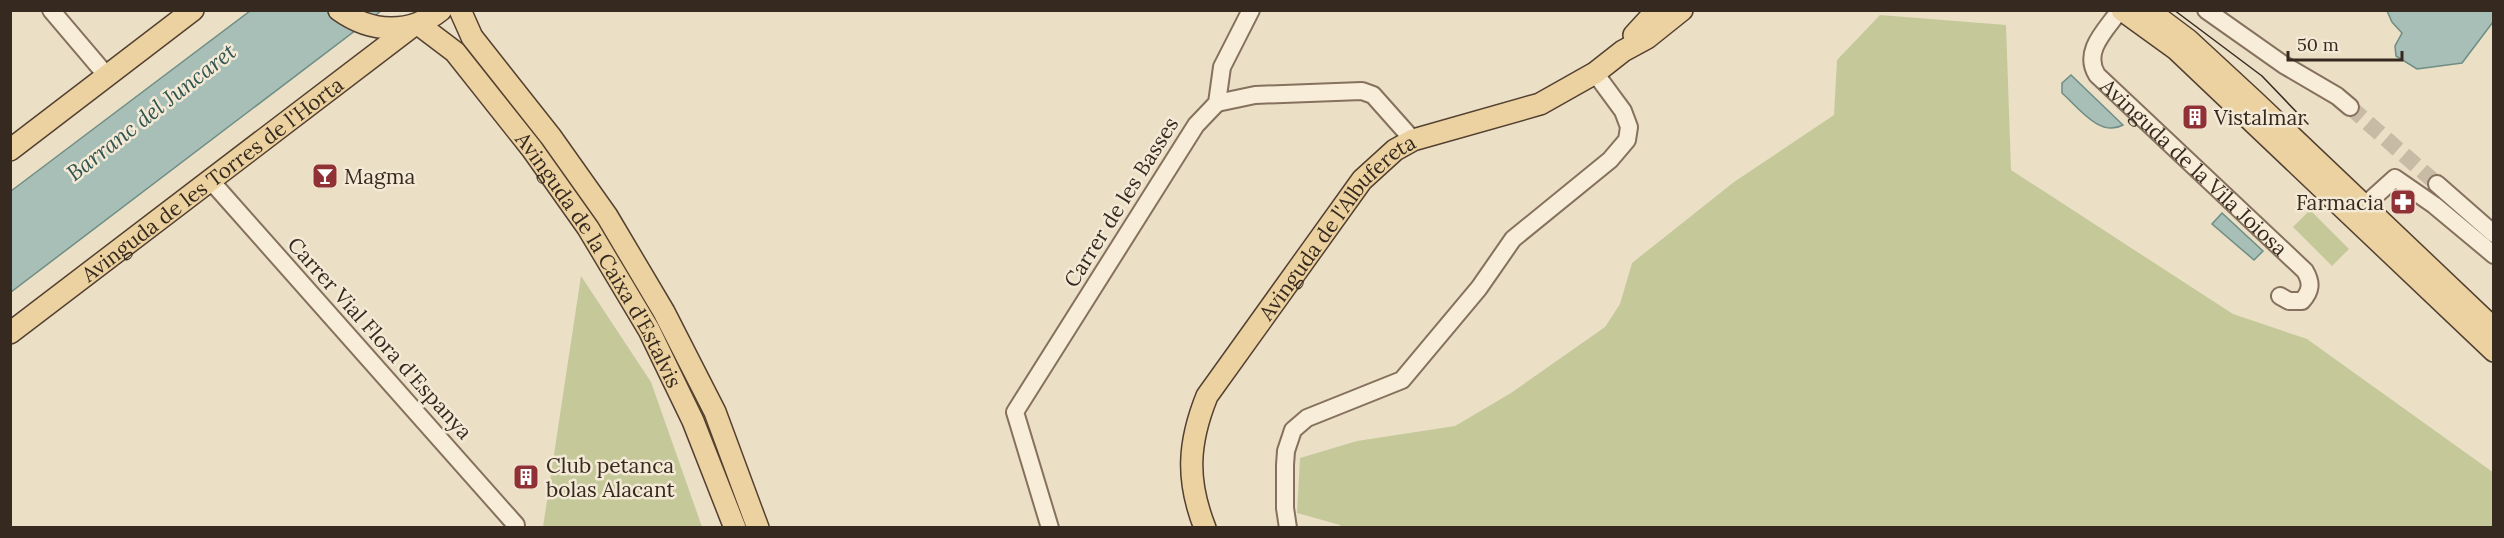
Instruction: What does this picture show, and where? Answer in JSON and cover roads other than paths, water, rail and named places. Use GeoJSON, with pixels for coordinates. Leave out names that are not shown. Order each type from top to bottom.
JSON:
{"type":"FeatureCollection","features":[{"type":"Feature","properties":{"kind":"main road"},"geometry":{"type":"LineString","coordinates":[[10,150],[193,10]]}},
{"type":"Feature","properties":{"kind":"main road"},"geometry":{"type":"LineString","coordinates":[[339,10],[353,20],[379,28],[396,29],[416,25]]}},
{"type":"Feature","properties":{"kind":"main road","name":"Avinguda de les Torres de l'Horta"},"geometry":{"type":"LineString","coordinates":[[10,333],[416,25],[441,10]]}},
{"type":"Feature","properties":{"kind":"main road","name":"Avinguda de la Caixa d'Estalvis"},"geometry":{"type":"LineString","coordinates":[[460,10],[472,38],[551,137],[607,216],[664,312],[715,412],[758,528]]}},
{"type":"Feature","properties":{"kind":"main road","name":"Avinguda de l'Albufereta"},"geometry":{"type":"LineString","coordinates":[[1623,51],[1638,28],[1657,10]]}},
{"type":"Feature","properties":{"kind":"main road","name":"Avinguda de l'Albufereta"},"geometry":{"type":"LineString","coordinates":[[1205,528],[1194,496],[1192,470],[1196,422],[1207,396],[1362,180],[1395,150],[1413,140],[1540,104],[1594,73],[1623,51],[1647,38],[1682,10]]}},
{"type":"Feature","properties":{"kind":"main road","name":"Avinguda de la Vila Joiosa"},"geometry":{"type":"LineString","coordinates":[[2121,10],[2176,49],[2493,329]]}},
{"type":"Feature","properties":{"kind":"main road","name":"Avinguda de la Vila Joiosa"},"geometry":{"type":"LineString","coordinates":[[2148,10],[2188,40],[2361,213],[2493,351]]}},
{"type":"Feature","properties":{"kind":"main road","name":"Avinguda de la Caixa d'Estalvis"},"geometry":{"type":"LineString","coordinates":[[416,25],[455,52],[532,149],[588,228],[649,330],[688,411],[735,528]]}},
{"type":"Feature","properties":{"kind":"street"},"geometry":{"type":"LineString","coordinates":[[51,10],[107,76]]}},
{"type":"Feature","properties":{"kind":"street"},"geometry":{"type":"LineString","coordinates":[[1251,10],[1222,67],[1217,103],[1255,95],[1362,91],[1372,95],[1413,140]]}},
{"type":"Feature","properties":{"kind":"street","name":"Avinguda de la Vila Joiosa"},"geometry":{"type":"LineString","coordinates":[[2121,10],[2093,49],[2090,57],[2092,68],[2305,271],[2310,281],[2308,294],[2302,301],[2289,301],[2280,296]]}},
{"type":"Feature","properties":{"kind":"street"},"geometry":{"type":"LineString","coordinates":[[2206,10],[2284,65],[2337,96],[2350,107]]}},
{"type":"Feature","properties":{"kind":"street"},"geometry":{"type":"LineString","coordinates":[[1288,528],[1285,508],[1285,465],[1286,451],[1293,430],[1307,418],[1402,380],[1479,288],[1513,239],[1610,160],[1627,140],[1629,127],[1623,111],[1594,73]]}},
{"type":"Feature","properties":{"kind":"street","name":"Carrer de les Basses"},"geometry":{"type":"LineString","coordinates":[[1050,528],[1015,412],[1196,125],[1217,103]]}},
{"type":"Feature","properties":{"kind":"street"},"geometry":{"type":"LineString","coordinates":[[2361,213],[2395,178],[2434,205],[2493,255]]}},
{"type":"Feature","properties":{"kind":"street","name":"Carrer Vial Flora d'Espanya"},"geometry":{"type":"LineString","coordinates":[[211,181],[516,525]]}},
{"type":"Feature","properties":{"kind":"street"},"geometry":{"type":"LineString","coordinates":[[2437,184],[2493,234]]}},
{"type":"Feature","properties":{"kind":"water","name":"Barranc del Juncaret"},"geometry":{"type":"Polygon","coordinates":[[[250,11],[381,11],[11,292],[11,191],[250,11]]]}},
{"type":"Feature","properties":{"kind":"water"},"geometry":{"type":"Polygon","coordinates":[[[2387,11],[2493,11],[2493,22],[2462,63],[2417,69],[2396,56],[2395,46],[2402,33],[2392,22],[2387,11]]]}},
{"type":"Feature","properties":{"kind":"water"},"geometry":{"type":"Polygon","coordinates":[[[2071,75],[2123,125],[2114,128],[2106,127],[2082,113],[2062,93],[2062,83],[2071,75]]]}},
{"type":"Feature","properties":{"kind":"water"},"geometry":{"type":"Polygon","coordinates":[[[2222,213],[2263,251],[2254,260],[2212,224],[2222,213]]]}},
{"type":"Feature","properties":{"kind":"tunnel"},"geometry":{"type":"LineString","coordinates":[[2350,107],[2437,184]]}},
{"type":"Feature","properties":{"kind":"tram line"},"geometry":{"type":"LineString","coordinates":[[2174,10],[2262,76],[2308,124]]}},
{"type":"Feature","properties":{"kind":"place","name":"Vistalmar"},"geometry":{"type":"Point","coordinates":[2195,117]}},
{"type":"Feature","properties":{"kind":"place","name":"Magma"},"geometry":{"type":"Point","coordinates":[325,176]}},
{"type":"Feature","properties":{"kind":"place","name":"Farmacia"},"geometry":{"type":"Point","coordinates":[2403,202]}},
{"type":"Feature","properties":{"kind":"place","name":"Club petanca bolas Alacant"},"geometry":{"type":"Point","coordinates":[526,477]}}]}
